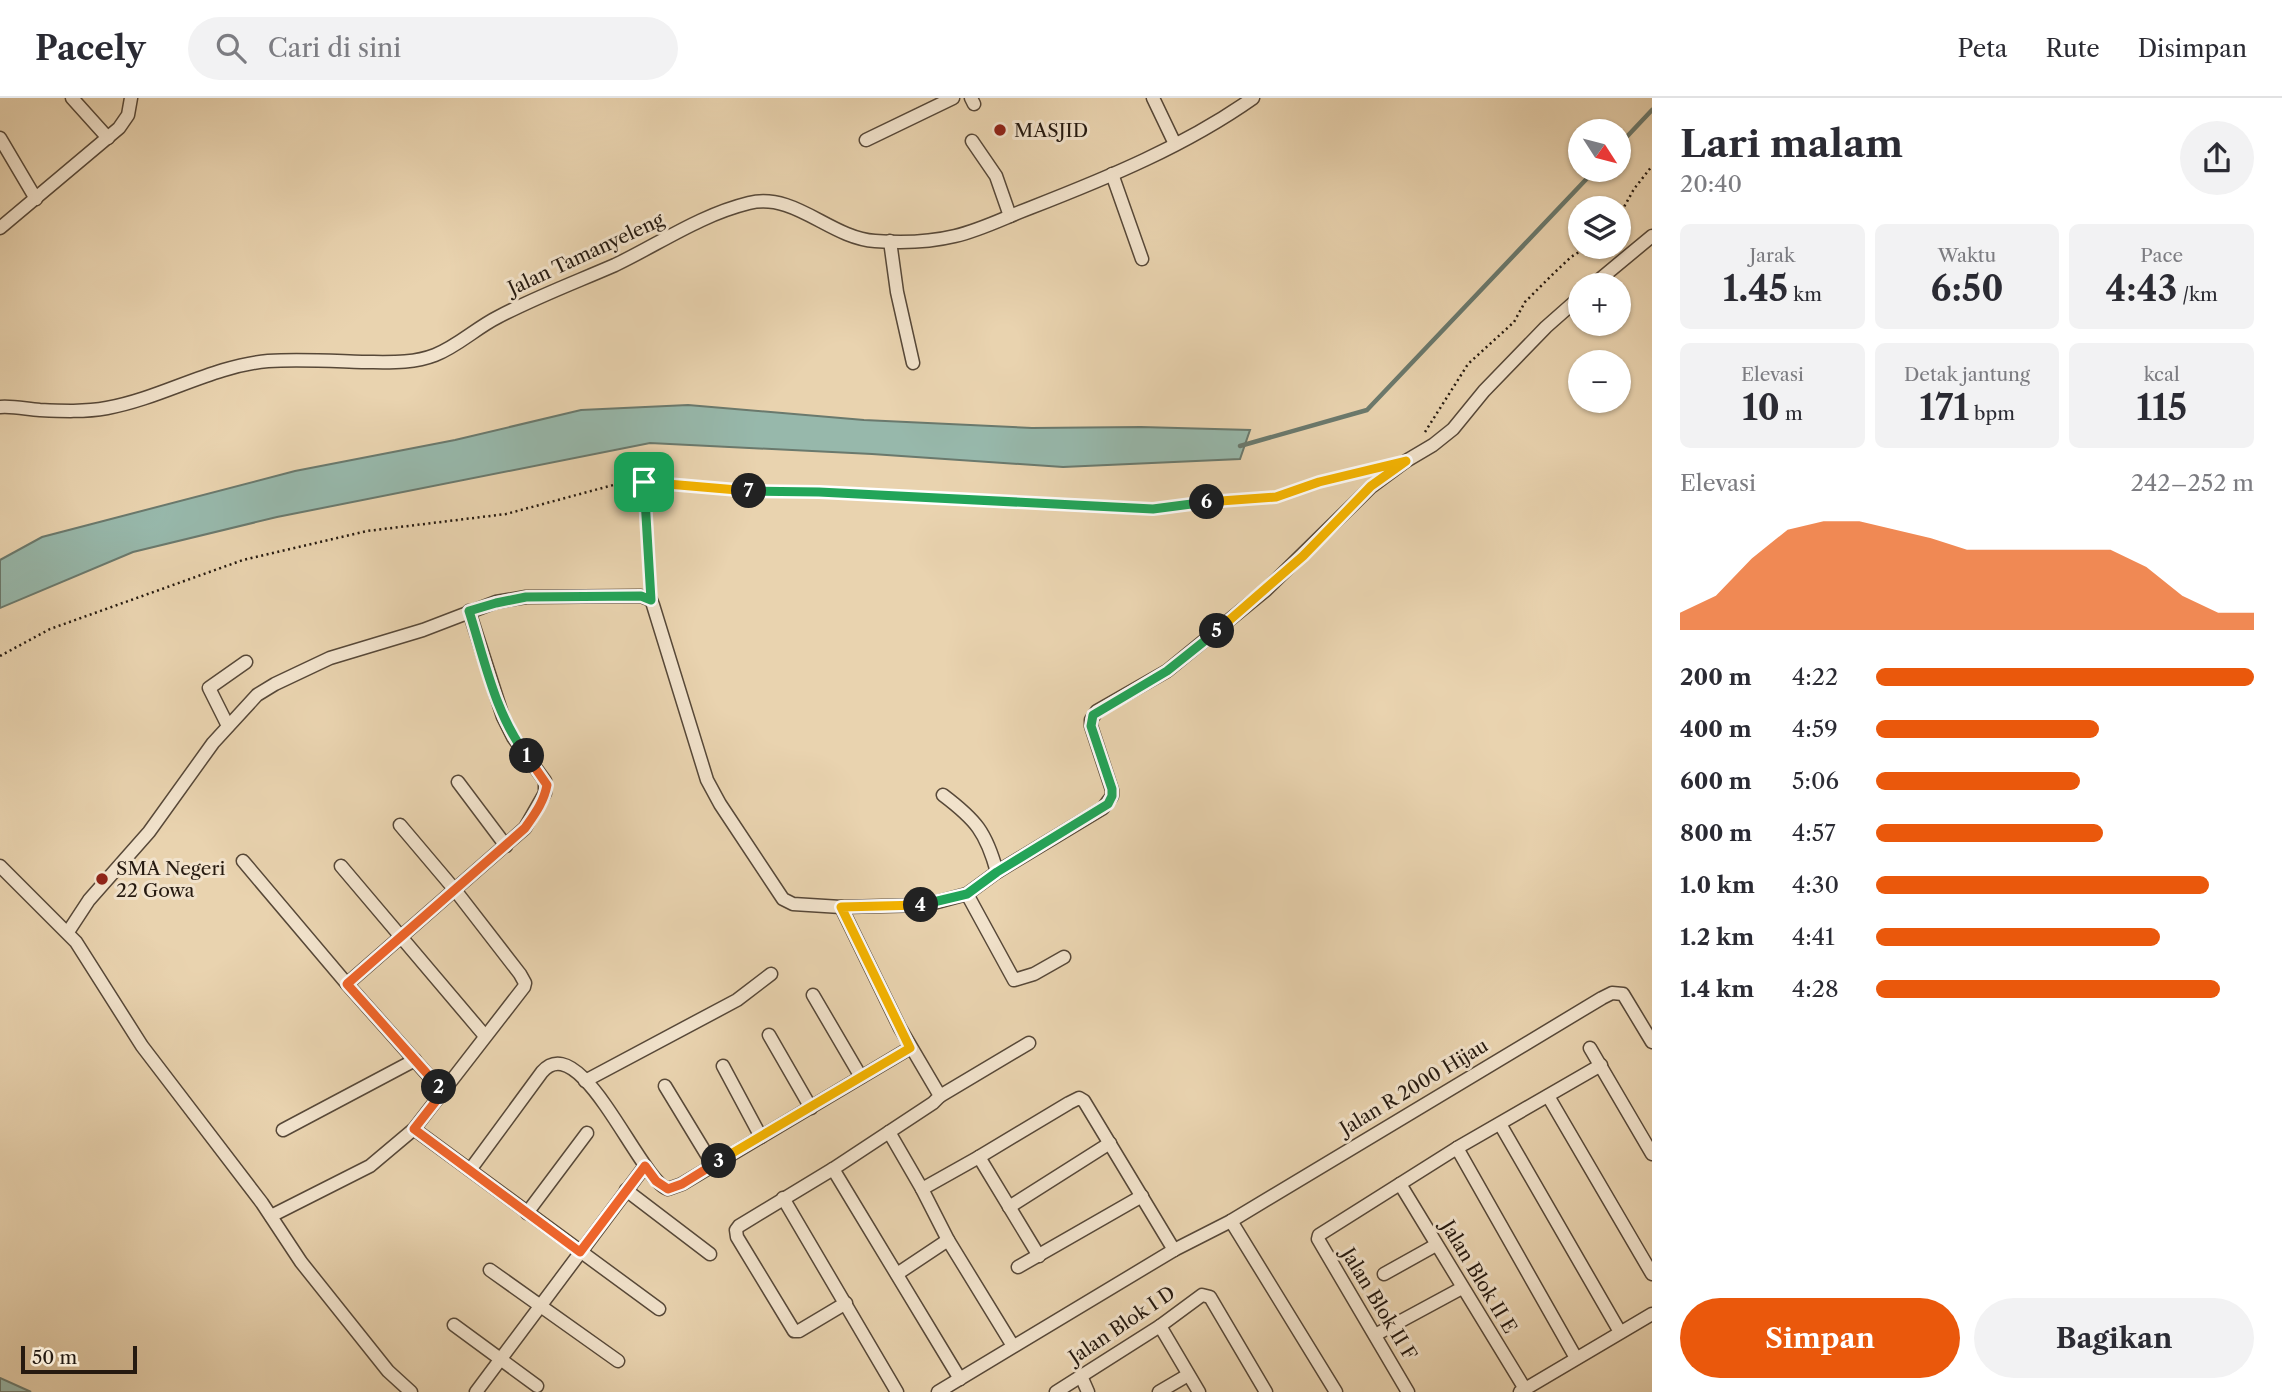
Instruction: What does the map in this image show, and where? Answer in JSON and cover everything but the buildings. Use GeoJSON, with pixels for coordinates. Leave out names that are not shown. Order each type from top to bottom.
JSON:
{"type":"FeatureCollection","features":[{"type":"Feature","properties":{"kind":"street"},"geometry":{"type":"LineString","coordinates":[[72,98],[108,138]]}},
{"type":"Feature","properties":{"kind":"street"},"geometry":{"type":"LineString","coordinates":[[0,228],[108,138],[128,116],[131,98]]}},
{"type":"Feature","properties":{"kind":"street"},"geometry":{"type":"LineString","coordinates":[[866,140],[953,98]]}},
{"type":"Feature","properties":{"kind":"street"},"geometry":{"type":"LineString","coordinates":[[1153,98],[1175,144]]}},
{"type":"Feature","properties":{"kind":"street","name":"Jalan Tamanyeleng"},"geometry":{"type":"LineString","coordinates":[[0,407],[80,411],[108,408],[231,369],[267,362],[313,360],[386,363],[432,356],[454,346],[515,308],[617,264],[686,227],[747,203],[775,201],[791,206],[854,237],[928,241],[957,236],[1112,174],[1212,125],[1253,98]]}},
{"type":"Feature","properties":{"kind":"street"},"geometry":{"type":"LineString","coordinates":[[0,138],[36,199]]}},
{"type":"Feature","properties":{"kind":"street"},"geometry":{"type":"LineString","coordinates":[[972,141],[996,176],[1010,216]]}},
{"type":"Feature","properties":{"kind":"street"},"geometry":{"type":"LineString","coordinates":[[1112,174],[1142,259]]}},
{"type":"Feature","properties":{"kind":"street"},"geometry":{"type":"LineString","coordinates":[[1607,273],[1652,236]]}},
{"type":"Feature","properties":{"kind":"street"},"geometry":{"type":"LineString","coordinates":[[890,241],[897,292],[913,363]]}},
{"type":"Feature","properties":{"kind":"street"},"geometry":{"type":"LineString","coordinates":[[68,932],[89,900],[149,832],[228,726],[257,695],[285,678],[330,658],[401,637],[469,611],[526,597],[641,596],[651,600],[707,780],[783,899],[793,904],[841,907],[926,905],[967,894],[997,872],[1108,804],[1112,789],[1091,726],[1091,720],[1097,711],[1167,671],[1266,590],[1371,486],[1453,429],[1484,391],[1568,308]]}},
{"type":"Feature","properties":{"kind":"street"},"geometry":{"type":"LineString","coordinates":[[347,984],[525,828],[537,812],[545,793],[547,785],[513,737],[503,717],[469,611]]}},
{"type":"Feature","properties":{"kind":"street"},"geometry":{"type":"LineString","coordinates":[[228,726],[209,688],[246,662]]}},
{"type":"Feature","properties":{"kind":"street"},"geometry":{"type":"LineString","coordinates":[[457,782],[506,845]]}},
{"type":"Feature","properties":{"kind":"street"},"geometry":{"type":"LineString","coordinates":[[943,795],[972,819],[985,835],[997,872]]}},
{"type":"Feature","properties":{"kind":"street"},"geometry":{"type":"LineString","coordinates":[[271,1216],[370,1167],[414,1129],[525,983],[455,890],[400,825]]}},
{"type":"Feature","properties":{"kind":"street"},"geometry":{"type":"LineString","coordinates":[[243,861],[443,1092]]}},
{"type":"Feature","properties":{"kind":"street"},"geometry":{"type":"LineString","coordinates":[[0,866],[68,932],[84,952],[150,1058],[271,1216],[288,1244],[388,1371],[411,1392]]}},
{"type":"Feature","properties":{"kind":"street"},"geometry":{"type":"LineString","coordinates":[[341,866],[485,1036]]}},
{"type":"Feature","properties":{"kind":"street"},"geometry":{"type":"LineString","coordinates":[[967,894],[1014,980],[1034,974],[1064,957]]}},
{"type":"Feature","properties":{"kind":"street"},"geometry":{"type":"LineString","coordinates":[[841,907],[910,1048],[940,1096]]}},
{"type":"Feature","properties":{"kind":"street"},"geometry":{"type":"LineString","coordinates":[[585,1081],[737,1000],[771,974]]}},
{"type":"Feature","properties":{"kind":"street","name":"Jalan R 2000 Hijau"},"geometry":{"type":"LineString","coordinates":[[938,1392],[1174,1250],[1231,1221],[1612,993],[1620,993],[1626,997],[1652,1042]]}},
{"type":"Feature","properties":{"kind":"street"},"geometry":{"type":"LineString","coordinates":[[813,995],[861,1077]]}},
{"type":"Feature","properties":{"kind":"street"},"geometry":{"type":"LineString","coordinates":[[769,1035],[811,1108]]}},
{"type":"Feature","properties":{"kind":"street"},"geometry":{"type":"LineString","coordinates":[[846,1303],[799,1331],[791,1328],[736,1234],[739,1226],[834,1169],[940,1096],[1029,1043]]}},
{"type":"Feature","properties":{"kind":"street"},"geometry":{"type":"LineString","coordinates":[[470,1170],[550,1064],[561,1062],[598,1095],[645,1166],[664,1188],[675,1187],[910,1048]]}},
{"type":"Feature","properties":{"kind":"street"},"geometry":{"type":"LineString","coordinates":[[1590,1048],[1652,1154]]}},
{"type":"Feature","properties":{"kind":"street"},"geometry":{"type":"LineString","coordinates":[[283,1129],[415,1060]]}},
{"type":"Feature","properties":{"kind":"street"},"geometry":{"type":"LineString","coordinates":[[1400,1184],[1601,1065]]}},
{"type":"Feature","properties":{"kind":"street"},"geometry":{"type":"LineString","coordinates":[[723,1066],[761,1137]]}},
{"type":"Feature","properties":{"kind":"street"},"geometry":{"type":"LineString","coordinates":[[665,1086],[713,1165]]}},
{"type":"Feature","properties":{"kind":"street"},"geometry":{"type":"LineString","coordinates":[[1548,1096],[1652,1274]]}},
{"type":"Feature","properties":{"kind":"street"},"geometry":{"type":"LineString","coordinates":[[922,1189],[1079,1098],[1084,1101],[1174,1250]]}},
{"type":"Feature","properties":{"kind":"street"},"geometry":{"type":"LineString","coordinates":[[1500,1124],[1620,1332]]}},
{"type":"Feature","properties":{"kind":"street"},"geometry":{"type":"LineString","coordinates":[[414,1129],[659,1308]]}},
{"type":"Feature","properties":{"kind":"street"},"geometry":{"type":"LineString","coordinates":[[889,1132],[948,1240],[1013,1346]]}},
{"type":"Feature","properties":{"kind":"street"},"geometry":{"type":"LineString","coordinates":[[527,1213],[587,1133]]}},
{"type":"Feature","properties":{"kind":"street"},"geometry":{"type":"LineString","coordinates":[[1009,1207],[1110,1143]]}},
{"type":"Feature","properties":{"kind":"street"},"geometry":{"type":"LineString","coordinates":[[1457,1148],[1576,1358]]}},
{"type":"Feature","properties":{"kind":"street"},"geometry":{"type":"LineString","coordinates":[[979,1157],[1038,1256]]}},
{"type":"Feature","properties":{"kind":"street"},"geometry":{"type":"LineString","coordinates":[[476,1392],[645,1166]]}},
{"type":"Feature","properties":{"kind":"street"},"geometry":{"type":"LineString","coordinates":[[834,1169],[960,1379]]}},
{"type":"Feature","properties":{"kind":"street","name":"Jalan Blok II F"},"geometry":{"type":"LineString","coordinates":[[1400,1184],[1319,1235],[1318,1239],[1408,1392]]}},
{"type":"Feature","properties":{"kind":"street","name":"Jalan Blok II E"},"geometry":{"type":"LineString","coordinates":[[1400,1184],[1523,1390]]}},
{"type":"Feature","properties":{"kind":"street"},"geometry":{"type":"LineString","coordinates":[[626,1190],[710,1254]]}},
{"type":"Feature","properties":{"kind":"street"},"geometry":{"type":"LineString","coordinates":[[1017,1267],[1142,1196]]}},
{"type":"Feature","properties":{"kind":"street"},"geometry":{"type":"LineString","coordinates":[[783,1198],[897,1392]]}},
{"type":"Feature","properties":{"kind":"street"},"geometry":{"type":"LineString","coordinates":[[1231,1221],[1336,1392]]}},
{"type":"Feature","properties":{"kind":"street"},"geometry":{"type":"LineString","coordinates":[[897,1274],[948,1240]]}},
{"type":"Feature","properties":{"kind":"street"},"geometry":{"type":"LineString","coordinates":[[1384,1274],[1436,1245]]}},
{"type":"Feature","properties":{"kind":"street"},"geometry":{"type":"LineString","coordinates":[[490,1270],[618,1361]]}},
{"type":"Feature","properties":{"kind":"street"},"geometry":{"type":"LineString","coordinates":[[1375,1335],[1462,1288]]}},
{"type":"Feature","properties":{"kind":"street","name":"Jalan Blok I D"},"geometry":{"type":"LineString","coordinates":[[1056,1392],[1160,1326],[1202,1295],[1210,1297],[1266,1392]]}},
{"type":"Feature","properties":{"kind":"street"},"geometry":{"type":"LineString","coordinates":[[1523,1390],[1652,1314]]}},
{"type":"Feature","properties":{"kind":"street"},"geometry":{"type":"LineString","coordinates":[[454,1325],[537,1386]]}},
{"type":"Feature","properties":{"kind":"street"},"geometry":{"type":"LineString","coordinates":[[1160,1326],[1199,1392]]}},
{"type":"Feature","properties":{"kind":"street"},"geometry":{"type":"LineString","coordinates":[[1159,1392],[1188,1375]]}},
{"type":"Feature","properties":{"kind":"street"},"geometry":{"type":"LineString","coordinates":[[1081,1376],[1088,1392]]}},
{"type":"Feature","properties":{"kind":"path"},"geometry":{"type":"LineString","coordinates":[[1630,196],[1652,166]]}},
{"type":"Feature","properties":{"kind":"path"},"geometry":{"type":"LineString","coordinates":[[1419,441],[1468,364],[1514,322],[1525,302],[1569,259]]}},
{"type":"Feature","properties":{"kind":"path"},"geometry":{"type":"LineString","coordinates":[[0,656],[50,629],[243,560],[367,531],[506,514],[617,484],[644,482],[763,492],[819,492],[1153,509],[1276,497],[1319,482],[1380,468]]}},
{"type":"Feature","properties":{"kind":"path"},"geometry":{"type":"LineString","coordinates":[[644,482],[651,600]]}},
{"type":"Feature","properties":{"kind":"shaded area"},"geometry":{"type":"Polygon","coordinates":[[[688,405],[864,420],[1032,428],[1250,430],[1240,459],[1063,467],[650,443],[277,517],[133,552],[0,608],[0,560],[42,537],[295,471],[455,440],[581,410],[688,405]]]}},
{"type":"Feature","properties":{"kind":"shaded area"},"geometry":{"type":"Polygon","coordinates":[[[0,1378],[29,1391],[31,1392],[0,1392],[0,1378]]]}},
{"type":"Feature","properties":{"kind":"waterway"},"geometry":{"type":"LineString","coordinates":[[1631,132],[1652,110]]}},
{"type":"Feature","properties":{"kind":"waterway"},"geometry":{"type":"LineString","coordinates":[[1240,446],[1367,410],[1584,182]]}},
{"type":"Feature","properties":{"kind":"place","name":"MASJID"},"geometry":{"type":"Point","coordinates":[1000,130]}},
{"type":"Feature","properties":{"kind":"place","name":"SMA Negeri 22 Gowa"},"geometry":{"type":"Point","coordinates":[102,879]}},
{"type":"Feature","properties":{"kind":"route"},"geometry":{"type":"LineString","coordinates":[[1406,461],[1371,486],[1303,556],[1202,644],[1167,671],[1093,715],[1091,726],[1112,789],[1112,796],[1103,808],[997,872],[967,894],[926,905],[841,907],[910,1048],[682,1184],[664,1188],[645,1166],[580,1252],[414,1129],[443,1092],[347,984],[525,828],[537,812],[545,793],[545,781],[513,737],[503,717],[469,611],[526,597],[641,596],[651,600],[644,482],[763,492],[819,492],[1153,509],[1276,497],[1319,482],[1406,461]]}}]}
